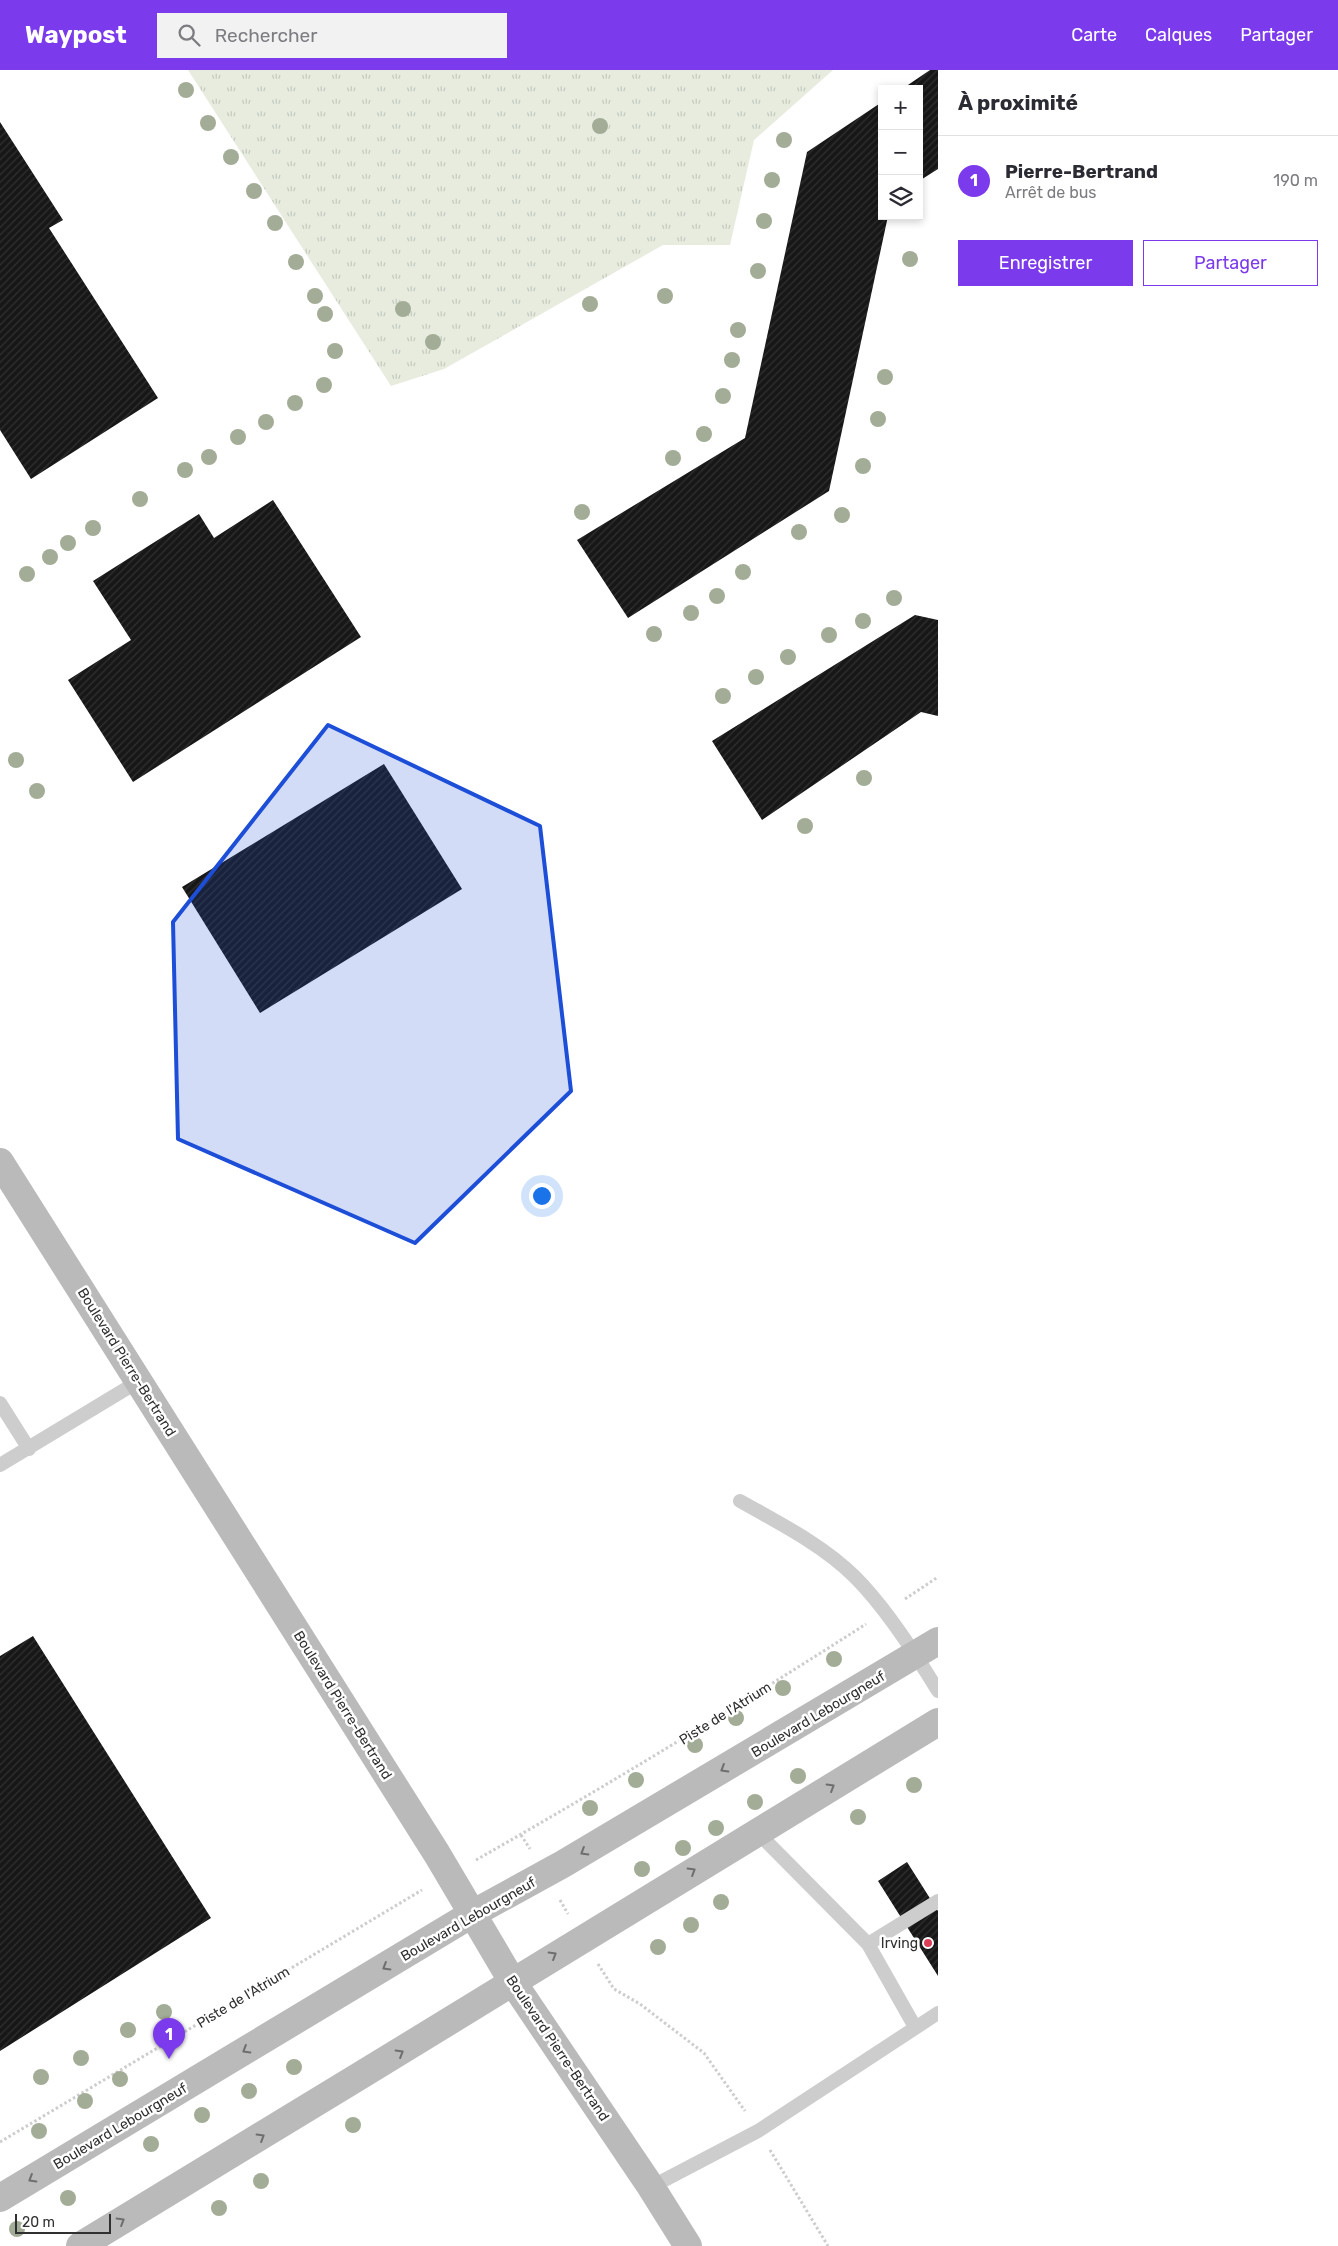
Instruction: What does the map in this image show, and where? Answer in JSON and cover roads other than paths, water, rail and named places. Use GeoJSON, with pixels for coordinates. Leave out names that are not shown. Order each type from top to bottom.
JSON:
{"type":"FeatureCollection","features":[{"type":"Feature","properties":{"kind":"main road","name":"Boulevard Pierre-Bertrand"},"geometry":{"type":"LineString","coordinates":[[0,1162],[437,1854],[512,1981],[651,2187],[688,2246]]}},
{"type":"Feature","properties":{"kind":"main road","name":"Boulevard Lebourgneuf"},"geometry":{"type":"LineString","coordinates":[[0,2198],[472,1914],[545,1875],[927,1648]]}},
{"type":"Feature","properties":{"kind":"main road"},"geometry":{"type":"LineString","coordinates":[[80,2246],[414,2044],[512,1981],[938,1722]]}},
{"type":"Feature","properties":{"kind":"lane"},"geometry":{"type":"LineString","coordinates":[[0,1465],[139,1381]]}},
{"type":"Feature","properties":{"kind":"lane"},"geometry":{"type":"LineString","coordinates":[[0,1403],[28,1448]]}},
{"type":"Feature","properties":{"kind":"lane"},"geometry":{"type":"LineString","coordinates":[[740,1501],[815,1545],[855,1576],[885,1612],[927,1648],[938,1691]]}},
{"type":"Feature","properties":{"kind":"lane"},"geometry":{"type":"LineString","coordinates":[[757,1832],[868,1944],[915,2027]]}},
{"type":"Feature","properties":{"kind":"lane"},"geometry":{"type":"LineString","coordinates":[[868,1944],[938,1902]]}},
{"type":"Feature","properties":{"kind":"lane"},"geometry":{"type":"LineString","coordinates":[[651,2187],[758,2131],[938,2013]]}},
{"type":"Feature","properties":{"kind":"place","name":"Irving"},"geometry":{"type":"Point","coordinates":[928,1943]}},
{"type":"Feature","properties":{"kind":"place","name":"Pierre-Bertrand"},"geometry":{"type":"Point","coordinates":[169,2059]}}]}
